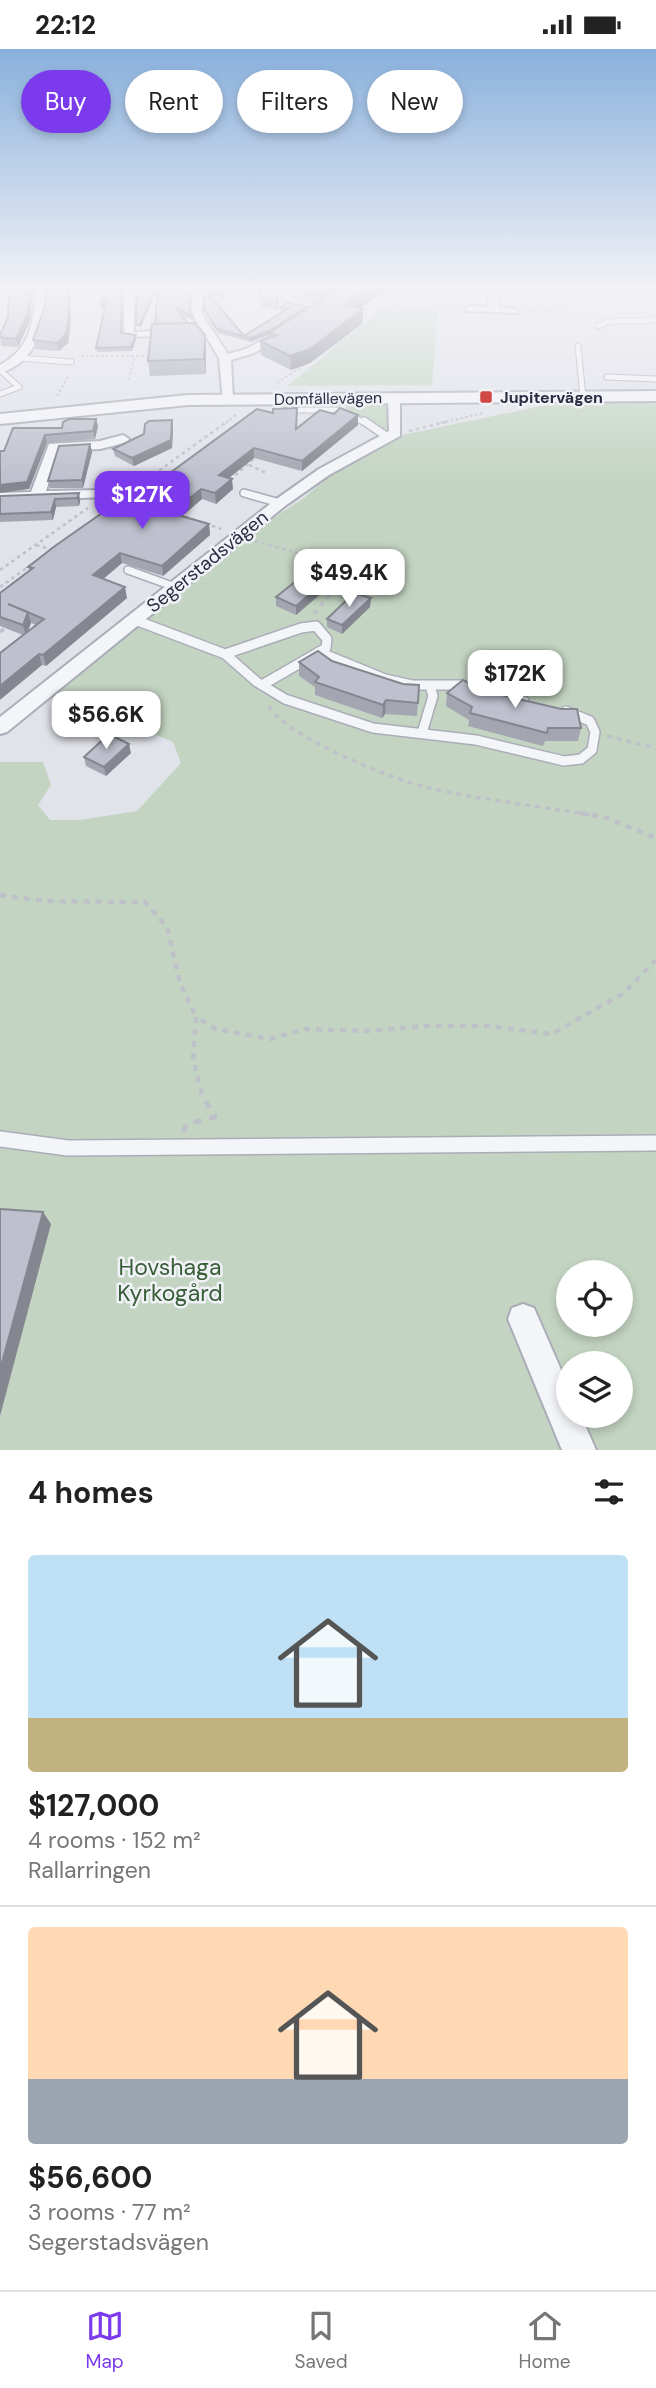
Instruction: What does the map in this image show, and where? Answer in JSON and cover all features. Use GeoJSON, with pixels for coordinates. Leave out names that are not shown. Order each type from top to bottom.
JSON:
{"type":"FeatureCollection","features":[{"type":"Feature","properties":{"kind":"street"},"geometry":{"type":"LineString","coordinates":[[0,370],[20,358],[24,352]]}},
{"type":"Feature","properties":{"kind":"street"},"geometry":{"type":"LineString","coordinates":[[222,352],[225,358],[227,399]]}},
{"type":"Feature","properties":{"kind":"street"},"geometry":{"type":"LineString","coordinates":[[225,358],[241,352]]}},
{"type":"Feature","properties":{"kind":"street","name":"Domfällevägen"},"geometry":{"type":"LineString","coordinates":[[0,419],[142,404],[227,399],[656,396]]}},
{"type":"Feature","properties":{"kind":"street"},"geometry":{"type":"LineString","coordinates":[[392,435],[394,397]]}},
{"type":"Feature","properties":{"kind":"street","name":"Segerstadsvägen"},"geometry":{"type":"LineString","coordinates":[[0,727],[280,503],[324,472],[392,435]]}},
{"type":"Feature","properties":{"kind":"street"},"geometry":{"type":"LineString","coordinates":[[37,496],[54,447],[100,445],[123,439]]}},
{"type":"Feature","properties":{"kind":"street"},"geometry":{"type":"LineString","coordinates":[[0,497],[110,494]]}},
{"type":"Feature","properties":{"kind":"street"},"geometry":{"type":"LineString","coordinates":[[523,1319],[579,1450]]}},
{"type":"Feature","properties":{"kind":"lane"},"geometry":{"type":"LineString","coordinates":[[579,352],[583,397]]}},
{"type":"Feature","properties":{"kind":"lane"},"geometry":{"type":"LineString","coordinates":[[20,358],[71,362]]}},
{"type":"Feature","properties":{"kind":"lane"},"geometry":{"type":"LineString","coordinates":[[0,370],[19,387],[0,394]]}},
{"type":"Feature","properties":{"kind":"lane"},"geometry":{"type":"LineString","coordinates":[[607,377],[656,379]]}},
{"type":"Feature","properties":{"kind":"lane"},"geometry":{"type":"LineString","coordinates":[[275,410],[336,410],[392,435]]}},
{"type":"Feature","properties":{"kind":"lane"},"geometry":{"type":"LineString","coordinates":[[244,493],[280,503]]}},
{"type":"Feature","properties":{"kind":"lane"},"geometry":{"type":"LineString","coordinates":[[128,570],[175,587]]}},
{"type":"Feature","properties":{"kind":"lane"},"geometry":{"type":"LineString","coordinates":[[135,619],[225,654],[262,685],[285,699],[313,710],[373,727],[476,740],[564,761],[581,759],[592,750],[595,732],[590,721],[575,712],[554,708]]}},
{"type":"Feature","properties":{"kind":"lane"},"geometry":{"type":"LineString","coordinates":[[225,654],[316,626],[327,639],[326,648],[262,685]]}},
{"type":"Feature","properties":{"kind":"lane"},"geometry":{"type":"LineString","coordinates":[[319,652],[385,679],[430,686],[462,685],[533,703]]}},
{"type":"Feature","properties":{"kind":"lane"},"geometry":{"type":"LineString","coordinates":[[422,733],[433,696],[430,686]]}},
{"type":"Feature","properties":{"kind":"lane"},"geometry":{"type":"LineString","coordinates":[[0,1139],[68,1149],[656,1143]]}},
{"type":"Feature","properties":{"kind":"path"},"geometry":{"type":"LineString","coordinates":[[276,352],[305,366]]}},
{"type":"Feature","properties":{"kind":"path"},"geometry":{"type":"LineString","coordinates":[[86,356],[160,355]]}},
{"type":"Feature","properties":{"kind":"path"},"geometry":{"type":"LineString","coordinates":[[128,380],[135,356]]}},
{"type":"Feature","properties":{"kind":"path"},"geometry":{"type":"LineString","coordinates":[[57,396],[77,367],[71,362]]}},
{"type":"Feature","properties":{"kind":"path"},"geometry":{"type":"LineString","coordinates":[[392,435],[489,412]]}},
{"type":"Feature","properties":{"kind":"path"},"geometry":{"type":"LineString","coordinates":[[206,440],[214,442]]}},
{"type":"Feature","properties":{"kind":"path"},"geometry":{"type":"LineString","coordinates":[[244,493],[226,485],[253,461],[260,450]]}},
{"type":"Feature","properties":{"kind":"path"},"geometry":{"type":"LineString","coordinates":[[241,458],[253,461]]}},
{"type":"Feature","properties":{"kind":"path"},"geometry":{"type":"LineString","coordinates":[[233,464],[247,466],[266,474]]}},
{"type":"Feature","properties":{"kind":"path"},"geometry":{"type":"LineString","coordinates":[[165,470],[173,472]]}},
{"type":"Feature","properties":{"kind":"path"},"geometry":{"type":"LineString","coordinates":[[110,494],[139,500]]}},
{"type":"Feature","properties":{"kind":"path"},"geometry":{"type":"LineString","coordinates":[[0,570],[90,506]]}},
{"type":"Feature","properties":{"kind":"path"},"geometry":{"type":"LineString","coordinates":[[178,514],[335,564],[343,573],[342,581],[306,627]]}},
{"type":"Feature","properties":{"kind":"path"},"geometry":{"type":"LineString","coordinates":[[41,557],[63,542]]}},
{"type":"Feature","properties":{"kind":"path"},"geometry":{"type":"LineString","coordinates":[[36,545],[64,554]]}},
{"type":"Feature","properties":{"kind":"path"},"geometry":{"type":"LineString","coordinates":[[0,587],[31,565]]}},
{"type":"Feature","properties":{"kind":"path"},"geometry":{"type":"LineString","coordinates":[[0,620],[12,625],[0,632]]}},
{"type":"Feature","properties":{"kind":"path"},"geometry":{"type":"LineString","coordinates":[[262,685],[261,691],[274,716],[307,740],[420,786],[604,817],[656,838]]}},
{"type":"Feature","properties":{"kind":"path"},"geometry":{"type":"LineString","coordinates":[[595,732],[656,748]]}},
{"type":"Feature","properties":{"kind":"path"},"geometry":{"type":"LineString","coordinates":[[0,895],[43,901],[145,902],[167,927],[180,983],[196,1017],[192,1051],[195,1087],[215,1117],[187,1123],[178,1147]]}},
{"type":"Feature","properties":{"kind":"path"},"geometry":{"type":"LineString","coordinates":[[196,1017],[216,1029],[270,1039],[305,1029],[367,1031],[426,1026],[489,1026],[552,1034],[624,993],[656,960]]}},
{"type":"Feature","properties":{"kind":"green space"},"geometry":{"type":"Polygon","coordinates":[[[329,352],[435,352],[432,385],[287,386],[329,352]]]}},
{"type":"Feature","properties":{"kind":"green space","name":"Hovshaga Kyrkogård"},"geometry":{"type":"Polygon","coordinates":[[[656,400],[656,1450],[0,1450],[0,762],[43,762],[51,785],[38,805],[50,820],[80,820],[137,811],[181,763],[173,742],[55,693],[250,533],[304,498],[334,472],[402,435],[546,405],[656,400]]]}},
{"type":"Feature","properties":{"kind":"green space"},"geometry":{"type":"Polygon","coordinates":[[[346,401],[386,403],[389,430],[379,429],[346,413],[346,401]]]}},
{"type":"Feature","properties":{"kind":"building"},"geometry":{"type":"Polygon","coordinates":[[[149,352],[204,352],[204,359],[148,361],[149,352]]]}},
{"type":"Feature","properties":{"kind":"building"},"geometry":{"type":"Polygon","coordinates":[[[283,352],[300,352],[290,356],[283,352]]]}},
{"type":"Feature","properties":{"kind":"building"},"geometry":{"type":"Polygon","coordinates":[[[297,408],[296,429],[320,410],[334,414],[340,408],[358,415],[302,461],[254,448],[219,475],[232,479],[215,493],[201,489],[171,513],[209,524],[162,566],[120,553],[93,575],[125,587],[43,655],[39,654],[0,686],[0,653],[44,619],[28,612],[23,625],[0,617],[0,593],[33,568],[28,567],[55,546],[129,494],[137,497],[257,409],[273,413],[273,409],[297,408]]]}},
{"type":"Feature","properties":{"kind":"building"},"geometry":{"type":"Polygon","coordinates":[[[69,419],[96,419],[93,431],[45,435],[27,482],[0,485],[0,451],[4,451],[13,428],[62,428],[63,422],[69,419]]]}},
{"type":"Feature","properties":{"kind":"building"},"geometry":{"type":"Polygon","coordinates":[[[172,420],[171,440],[132,458],[113,449],[144,434],[145,424],[149,421],[172,420]]]}},
{"type":"Feature","properties":{"kind":"building"},"geometry":{"type":"Polygon","coordinates":[[[90,444],[82,480],[48,481],[59,446],[90,444]]]}},
{"type":"Feature","properties":{"kind":"building"},"geometry":{"type":"Polygon","coordinates":[[[79,493],[77,498],[55,499],[51,512],[0,514],[0,496],[79,493]]]}},
{"type":"Feature","properties":{"kind":"building"},"geometry":{"type":"Polygon","coordinates":[[[305,574],[324,582],[296,606],[276,597],[305,574]]]}},
{"type":"Feature","properties":{"kind":"building"},"geometry":{"type":"Polygon","coordinates":[[[354,593],[371,598],[342,625],[327,619],[354,593]]]}},
{"type":"Feature","properties":{"kind":"building"},"geometry":{"type":"Polygon","coordinates":[[[318,651],[332,661],[403,684],[419,685],[418,703],[386,700],[383,705],[315,682],[319,677],[299,662],[318,651]]]}},
{"type":"Feature","properties":{"kind":"building"},"geometry":{"type":"Polygon","coordinates":[[[463,680],[481,690],[561,709],[577,709],[581,728],[548,728],[547,733],[470,713],[472,707],[447,693],[463,680]]]}},
{"type":"Feature","properties":{"kind":"building"},"geometry":{"type":"Polygon","coordinates":[[[109,734],[129,744],[104,767],[84,757],[109,734]]]}},
{"type":"Feature","properties":{"kind":"building"},"geometry":{"type":"Polygon","coordinates":[[[0,1209],[43,1212],[0,1370],[0,1209]]]}},
{"type":"Feature","properties":{"kind":"place","name":"Jupitervägen"},"geometry":{"type":"Point","coordinates":[486,397]}}]}
